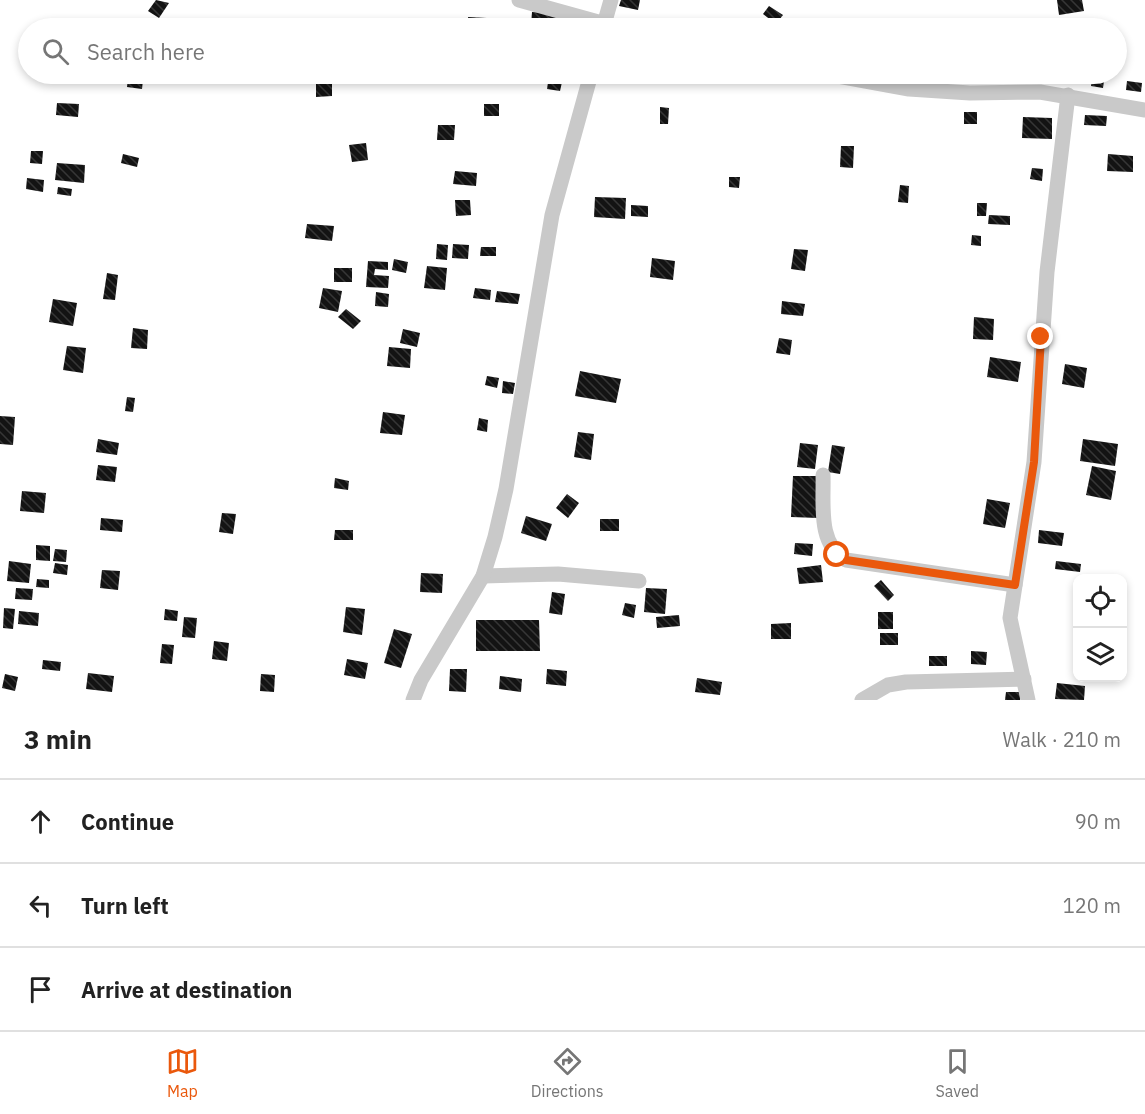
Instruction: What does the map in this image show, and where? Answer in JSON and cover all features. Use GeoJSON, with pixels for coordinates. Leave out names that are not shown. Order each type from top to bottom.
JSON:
{"type":"FeatureCollection","features":[{"type":"Feature","properties":{"kind":"street"},"geometry":{"type":"LineString","coordinates":[[519,0],[575,18]]}},
{"type":"Feature","properties":{"kind":"street"},"geometry":{"type":"LineString","coordinates":[[605,18],[610,0]]}},
{"type":"Feature","properties":{"kind":"street"},"geometry":{"type":"LineString","coordinates":[[413,700],[421,680],[483,576],[506,489],[552,215],[588,84]]}},
{"type":"Feature","properties":{"kind":"street"},"geometry":{"type":"LineString","coordinates":[[882,84],[909,89],[970,93],[1020,91],[1068,95],[1145,110]]}},
{"type":"Feature","properties":{"kind":"street"},"geometry":{"type":"LineString","coordinates":[[1028,700],[1011,632],[1010,618],[1034,462],[1047,272],[1068,95]]}},
{"type":"Feature","properties":{"kind":"street"},"geometry":{"type":"LineString","coordinates":[[823,475],[828,545],[837,555],[846,560],[1015,585]]}},
{"type":"Feature","properties":{"kind":"street"},"geometry":{"type":"LineString","coordinates":[[483,576],[558,574],[639,580]]}},
{"type":"Feature","properties":{"kind":"street"},"geometry":{"type":"LineString","coordinates":[[862,700],[888,685],[906,682],[1024,679]]}},
{"type":"Feature","properties":{"kind":"building"},"geometry":{"type":"Polygon","coordinates":[[[156,0],[169,3],[159,18],[148,11],[156,0]]]}},
{"type":"Feature","properties":{"kind":"building"},"geometry":{"type":"Polygon","coordinates":[[[621,0],[640,0],[638,10],[619,6],[621,0]]]}},
{"type":"Feature","properties":{"kind":"building"},"geometry":{"type":"Polygon","coordinates":[[[1057,0],[1082,0],[1084,11],[1059,15],[1057,0]]]}},
{"type":"Feature","properties":{"kind":"building"},"geometry":{"type":"Polygon","coordinates":[[[769,6],[783,15],[781,18],[768,18],[763,14],[769,6]]]}},
{"type":"Feature","properties":{"kind":"building"},"geometry":{"type":"Polygon","coordinates":[[[532,12],[557,13],[557,18],[532,18],[532,12]]]}},
{"type":"Feature","properties":{"kind":"building"},"geometry":{"type":"Polygon","coordinates":[[[1127,81],[1142,83],[1141,92],[1126,90],[1127,81]]]}},
{"type":"Feature","properties":{"kind":"building"},"geometry":{"type":"Polygon","coordinates":[[[127,84],[143,84],[142,89],[127,87],[127,84]]]}},
{"type":"Feature","properties":{"kind":"building"},"geometry":{"type":"Polygon","coordinates":[[[316,84],[332,84],[332,96],[316,97],[316,84]]]}},
{"type":"Feature","properties":{"kind":"building"},"geometry":{"type":"Polygon","coordinates":[[[548,84],[562,84],[560,91],[547,89],[548,84]]]}},
{"type":"Feature","properties":{"kind":"building"},"geometry":{"type":"Polygon","coordinates":[[[1091,84],[1104,84],[1103,88],[1091,86],[1091,84]]]}},
{"type":"Feature","properties":{"kind":"building"},"geometry":{"type":"Polygon","coordinates":[[[57,103],[79,104],[78,117],[56,115],[57,103]]]}},
{"type":"Feature","properties":{"kind":"building"},"geometry":{"type":"Polygon","coordinates":[[[484,104],[499,104],[499,116],[484,116],[484,104]]]}},
{"type":"Feature","properties":{"kind":"building"},"geometry":{"type":"Polygon","coordinates":[[[660,107],[669,108],[668,124],[660,124],[660,107]]]}},
{"type":"Feature","properties":{"kind":"building"},"geometry":{"type":"Polygon","coordinates":[[[964,112],[977,112],[977,124],[964,124],[964,112]]]}},
{"type":"Feature","properties":{"kind":"building"},"geometry":{"type":"Polygon","coordinates":[[[1085,115],[1107,116],[1106,126],[1084,125],[1085,115]]]}},
{"type":"Feature","properties":{"kind":"building"},"geometry":{"type":"Polygon","coordinates":[[[1023,117],[1052,118],[1052,139],[1022,138],[1023,117]]]}},
{"type":"Feature","properties":{"kind":"building"},"geometry":{"type":"Polygon","coordinates":[[[438,125],[455,125],[454,140],[437,140],[438,125]]]}},
{"type":"Feature","properties":{"kind":"building"},"geometry":{"type":"Polygon","coordinates":[[[366,143],[368,160],[352,162],[349,145],[366,143]]]}},
{"type":"Feature","properties":{"kind":"building"},"geometry":{"type":"Polygon","coordinates":[[[841,146],[854,146],[853,168],[840,167],[841,146]]]}},
{"type":"Feature","properties":{"kind":"building"},"geometry":{"type":"Polygon","coordinates":[[[31,151],[43,151],[42,164],[30,163],[31,151]]]}},
{"type":"Feature","properties":{"kind":"building"},"geometry":{"type":"Polygon","coordinates":[[[123,154],[139,158],[137,167],[121,163],[123,154]]]}},
{"type":"Feature","properties":{"kind":"building"},"geometry":{"type":"Polygon","coordinates":[[[1108,154],[1133,156],[1133,172],[1107,171],[1108,154]]]}},
{"type":"Feature","properties":{"kind":"building"},"geometry":{"type":"Polygon","coordinates":[[[57,163],[85,165],[84,183],[55,180],[57,163]]]}},
{"type":"Feature","properties":{"kind":"building"},"geometry":{"type":"Polygon","coordinates":[[[1032,168],[1043,169],[1042,181],[1030,179],[1032,168]]]}},
{"type":"Feature","properties":{"kind":"building"},"geometry":{"type":"Polygon","coordinates":[[[455,171],[477,173],[476,186],[453,184],[455,171]]]}},
{"type":"Feature","properties":{"kind":"building"},"geometry":{"type":"Polygon","coordinates":[[[729,177],[740,177],[739,188],[729,187],[729,177]]]}},
{"type":"Feature","properties":{"kind":"building"},"geometry":{"type":"Polygon","coordinates":[[[27,178],[44,180],[43,192],[26,189],[27,178]]]}},
{"type":"Feature","properties":{"kind":"building"},"geometry":{"type":"Polygon","coordinates":[[[900,185],[909,186],[908,203],[898,202],[900,185]]]}},
{"type":"Feature","properties":{"kind":"building"},"geometry":{"type":"Polygon","coordinates":[[[58,187],[72,189],[71,196],[57,194],[58,187]]]}},
{"type":"Feature","properties":{"kind":"building"},"geometry":{"type":"Polygon","coordinates":[[[595,197],[626,198],[625,219],[594,217],[595,197]]]}},
{"type":"Feature","properties":{"kind":"building"},"geometry":{"type":"Polygon","coordinates":[[[455,200],[470,200],[471,215],[456,216],[455,200]]]}},
{"type":"Feature","properties":{"kind":"building"},"geometry":{"type":"Polygon","coordinates":[[[977,203],[987,203],[986,216],[977,216],[977,203]]]}},
{"type":"Feature","properties":{"kind":"building"},"geometry":{"type":"Polygon","coordinates":[[[631,205],[648,206],[648,217],[631,216],[631,205]]]}},
{"type":"Feature","properties":{"kind":"building"},"geometry":{"type":"Polygon","coordinates":[[[989,215],[1010,216],[1010,225],[988,224],[989,215]]]}},
{"type":"Feature","properties":{"kind":"building"},"geometry":{"type":"Polygon","coordinates":[[[307,224],[334,226],[332,241],[305,238],[307,224]]]}},
{"type":"Feature","properties":{"kind":"building"},"geometry":{"type":"Polygon","coordinates":[[[972,235],[981,236],[981,246],[971,245],[972,235]]]}},
{"type":"Feature","properties":{"kind":"building"},"geometry":{"type":"Polygon","coordinates":[[[437,244],[448,245],[447,260],[436,259],[437,244]]]}},
{"type":"Feature","properties":{"kind":"building"},"geometry":{"type":"Polygon","coordinates":[[[453,244],[469,245],[468,259],[452,258],[453,244]]]}},
{"type":"Feature","properties":{"kind":"building"},"geometry":{"type":"Polygon","coordinates":[[[481,247],[496,247],[496,256],[480,256],[481,247]]]}},
{"type":"Feature","properties":{"kind":"building"},"geometry":{"type":"Polygon","coordinates":[[[794,249],[808,250],[805,271],[791,269],[794,249]]]}},
{"type":"Feature","properties":{"kind":"building"},"geometry":{"type":"Polygon","coordinates":[[[652,258],[675,261],[673,280],[650,277],[652,258]]]}},
{"type":"Feature","properties":{"kind":"building"},"geometry":{"type":"Polygon","coordinates":[[[394,259],[408,262],[406,273],[392,270],[394,259]]]}},
{"type":"Feature","properties":{"kind":"building"},"geometry":{"type":"Polygon","coordinates":[[[368,261],[388,262],[388,270],[375,269],[374,275],[389,276],[388,288],[366,287],[368,261]]]}},
{"type":"Feature","properties":{"kind":"building"},"geometry":{"type":"Polygon","coordinates":[[[427,266],[447,268],[445,290],[424,288],[427,266]]]}},
{"type":"Feature","properties":{"kind":"building"},"geometry":{"type":"Polygon","coordinates":[[[334,268],[352,268],[352,282],[334,282],[334,268]]]}},
{"type":"Feature","properties":{"kind":"building"},"geometry":{"type":"Polygon","coordinates":[[[107,273],[118,275],[115,300],[103,299],[107,273]]]}},
{"type":"Feature","properties":{"kind":"building"},"geometry":{"type":"Polygon","coordinates":[[[323,288],[342,291],[338,312],[319,308],[323,288]]]}},
{"type":"Feature","properties":{"kind":"building"},"geometry":{"type":"Polygon","coordinates":[[[475,288],[491,290],[490,300],[473,298],[475,288]]]}},
{"type":"Feature","properties":{"kind":"building"},"geometry":{"type":"Polygon","coordinates":[[[497,291],[520,294],[518,304],[495,302],[497,291]]]}},
{"type":"Feature","properties":{"kind":"building"},"geometry":{"type":"Polygon","coordinates":[[[376,292],[389,294],[388,307],[375,306],[376,292]]]}},
{"type":"Feature","properties":{"kind":"building"},"geometry":{"type":"Polygon","coordinates":[[[53,299],[77,303],[73,326],[49,322],[53,299]]]}},
{"type":"Feature","properties":{"kind":"building"},"geometry":{"type":"Polygon","coordinates":[[[782,301],[805,304],[803,316],[781,314],[782,301]]]}},
{"type":"Feature","properties":{"kind":"building"},"geometry":{"type":"Polygon","coordinates":[[[346,309],[361,321],[353,329],[338,317],[346,309]]]}},
{"type":"Feature","properties":{"kind":"building"},"geometry":{"type":"Polygon","coordinates":[[[974,317],[994,319],[993,340],[973,339],[974,317]]]}},
{"type":"Feature","properties":{"kind":"building"},"geometry":{"type":"Polygon","coordinates":[[[133,328],[148,330],[147,349],[131,348],[133,328]]]}},
{"type":"Feature","properties":{"kind":"building"},"geometry":{"type":"Polygon","coordinates":[[[403,329],[420,333],[417,347],[400,343],[403,329]]]}},
{"type":"Feature","properties":{"kind":"building"},"geometry":{"type":"Polygon","coordinates":[[[779,338],[792,340],[790,355],[776,353],[779,338]]]}},
{"type":"Feature","properties":{"kind":"building"},"geometry":{"type":"Polygon","coordinates":[[[67,346],[86,348],[83,373],[63,370],[67,346]]]}},
{"type":"Feature","properties":{"kind":"building"},"geometry":{"type":"Polygon","coordinates":[[[389,347],[411,349],[410,368],[387,366],[389,347]]]}},
{"type":"Feature","properties":{"kind":"building"},"geometry":{"type":"Polygon","coordinates":[[[990,357],[1021,362],[1018,382],[987,377],[990,357]]]}},
{"type":"Feature","properties":{"kind":"building"},"geometry":{"type":"Polygon","coordinates":[[[1065,364],[1087,368],[1084,388],[1062,384],[1065,364]]]}},
{"type":"Feature","properties":{"kind":"building"},"geometry":{"type":"Polygon","coordinates":[[[580,371],[621,379],[616,403],[575,396],[580,371]]]}},
{"type":"Feature","properties":{"kind":"building"},"geometry":{"type":"Polygon","coordinates":[[[487,376],[499,378],[497,388],[485,385],[487,376]]]}},
{"type":"Feature","properties":{"kind":"building"},"geometry":{"type":"Polygon","coordinates":[[[503,381],[515,383],[513,394],[502,393],[503,381]]]}},
{"type":"Feature","properties":{"kind":"building"},"geometry":{"type":"Polygon","coordinates":[[[127,397],[135,398],[133,412],[125,411],[127,397]]]}},
{"type":"Feature","properties":{"kind":"building"},"geometry":{"type":"Polygon","coordinates":[[[383,412],[405,415],[402,435],[380,433],[383,412]]]}},
{"type":"Feature","properties":{"kind":"building"},"geometry":{"type":"Polygon","coordinates":[[[0,416],[15,417],[13,445],[0,444],[0,416]]]}},
{"type":"Feature","properties":{"kind":"building"},"geometry":{"type":"Polygon","coordinates":[[[479,418],[488,420],[487,432],[477,430],[479,418]]]}},
{"type":"Feature","properties":{"kind":"building"},"geometry":{"type":"Polygon","coordinates":[[[578,432],[594,434],[591,460],[574,457],[578,432]]]}},
{"type":"Feature","properties":{"kind":"building"},"geometry":{"type":"Polygon","coordinates":[[[98,439],[119,443],[117,455],[96,452],[98,439]]]}},
{"type":"Feature","properties":{"kind":"building"},"geometry":{"type":"Polygon","coordinates":[[[1083,439],[1118,444],[1115,466],[1080,461],[1083,439]]]}},
{"type":"Feature","properties":{"kind":"building"},"geometry":{"type":"Polygon","coordinates":[[[800,443],[818,445],[815,469],[797,467],[800,443]]]}},
{"type":"Feature","properties":{"kind":"building"},"geometry":{"type":"Polygon","coordinates":[[[832,445],[845,447],[840,474],[828,472],[832,445]]]}},
{"type":"Feature","properties":{"kind":"building"},"geometry":{"type":"Polygon","coordinates":[[[98,465],[117,467],[115,482],[96,480],[98,465]]]}},
{"type":"Feature","properties":{"kind":"building"},"geometry":{"type":"Polygon","coordinates":[[[1092,466],[1116,471],[1111,500],[1086,495],[1092,466]]]}},
{"type":"Feature","properties":{"kind":"building"},"geometry":{"type":"Polygon","coordinates":[[[793,476],[819,476],[818,518],[791,517],[793,476]]]}},
{"type":"Feature","properties":{"kind":"building"},"geometry":{"type":"Polygon","coordinates":[[[335,478],[349,481],[348,490],[334,488],[335,478]]]}},
{"type":"Feature","properties":{"kind":"building"},"geometry":{"type":"Polygon","coordinates":[[[22,491],[46,493],[44,513],[20,511],[22,491]]]}},
{"type":"Feature","properties":{"kind":"building"},"geometry":{"type":"Polygon","coordinates":[[[567,494],[579,503],[568,518],[556,508],[567,494]]]}},
{"type":"Feature","properties":{"kind":"building"},"geometry":{"type":"Polygon","coordinates":[[[987,499],[1010,503],[1005,528],[983,524],[987,499]]]}},
{"type":"Feature","properties":{"kind":"building"},"geometry":{"type":"Polygon","coordinates":[[[222,513],[236,514],[233,534],[219,532],[222,513]]]}},
{"type":"Feature","properties":{"kind":"building"},"geometry":{"type":"Polygon","coordinates":[[[526,516],[552,524],[546,541],[521,533],[526,516]]]}},
{"type":"Feature","properties":{"kind":"building"},"geometry":{"type":"Polygon","coordinates":[[[101,518],[123,520],[122,532],[100,530],[101,518]]]}},
{"type":"Feature","properties":{"kind":"building"},"geometry":{"type":"Polygon","coordinates":[[[600,519],[619,519],[619,531],[600,531],[600,519]]]}},
{"type":"Feature","properties":{"kind":"building"},"geometry":{"type":"Polygon","coordinates":[[[335,530],[353,530],[353,540],[334,540],[335,530]]]}},
{"type":"Feature","properties":{"kind":"building"},"geometry":{"type":"Polygon","coordinates":[[[1039,530],[1064,533],[1062,546],[1038,543],[1039,530]]]}},
{"type":"Feature","properties":{"kind":"building"},"geometry":{"type":"Polygon","coordinates":[[[795,543],[813,544],[812,556],[794,554],[795,543]]]}},
{"type":"Feature","properties":{"kind":"building"},"geometry":{"type":"Polygon","coordinates":[[[36,545],[50,546],[50,561],[36,560],[36,545]]]}},
{"type":"Feature","properties":{"kind":"building"},"geometry":{"type":"Polygon","coordinates":[[[55,549],[67,550],[66,562],[53,561],[55,549]]]}},
{"type":"Feature","properties":{"kind":"building"},"geometry":{"type":"Polygon","coordinates":[[[9,561],[31,564],[29,583],[7,581],[9,561]]]}},
{"type":"Feature","properties":{"kind":"building"},"geometry":{"type":"Polygon","coordinates":[[[1056,561],[1081,564],[1080,572],[1055,569],[1056,561]]]}},
{"type":"Feature","properties":{"kind":"building"},"geometry":{"type":"Polygon","coordinates":[[[55,563],[68,565],[67,575],[53,573],[55,563]]]}},
{"type":"Feature","properties":{"kind":"building"},"geometry":{"type":"Polygon","coordinates":[[[821,565],[823,582],[799,584],[797,568],[821,565]]]}},
{"type":"Feature","properties":{"kind":"building"},"geometry":{"type":"Polygon","coordinates":[[[102,570],[120,571],[118,590],[100,588],[102,570]]]}},
{"type":"Feature","properties":{"kind":"building"},"geometry":{"type":"Polygon","coordinates":[[[421,573],[443,574],[442,593],[420,592],[421,573]]]}},
{"type":"Feature","properties":{"kind":"building"},"geometry":{"type":"Polygon","coordinates":[[[37,579],[49,580],[49,588],[36,587],[37,579]]]}},
{"type":"Feature","properties":{"kind":"building"},"geometry":{"type":"Polygon","coordinates":[[[881,580],[894,595],[888,601],[874,586],[881,580]]]}},
{"type":"Feature","properties":{"kind":"building"},"geometry":{"type":"Polygon","coordinates":[[[16,588],[33,589],[32,600],[15,599],[16,588]]]}},
{"type":"Feature","properties":{"kind":"building"},"geometry":{"type":"Polygon","coordinates":[[[646,588],[667,589],[665,614],[644,612],[646,588]]]}},
{"type":"Feature","properties":{"kind":"building"},"geometry":{"type":"Polygon","coordinates":[[[552,592],[565,594],[562,615],[549,613],[552,592]]]}},
{"type":"Feature","properties":{"kind":"building"},"geometry":{"type":"Polygon","coordinates":[[[625,603],[636,605],[634,618],[622,615],[625,603]]]}},
{"type":"Feature","properties":{"kind":"building"},"geometry":{"type":"Polygon","coordinates":[[[346,607],[365,609],[362,635],[343,632],[346,607]]]}},
{"type":"Feature","properties":{"kind":"building"},"geometry":{"type":"Polygon","coordinates":[[[4,608],[15,609],[13,629],[3,628],[4,608]]]}},
{"type":"Feature","properties":{"kind":"building"},"geometry":{"type":"Polygon","coordinates":[[[165,609],[178,611],[177,621],[164,620],[165,609]]]}},
{"type":"Feature","properties":{"kind":"building"},"geometry":{"type":"Polygon","coordinates":[[[19,611],[39,613],[38,626],[18,624],[19,611]]]}},
{"type":"Feature","properties":{"kind":"building"},"geometry":{"type":"Polygon","coordinates":[[[878,612],[893,612],[893,629],[878,629],[878,612]]]}},
{"type":"Feature","properties":{"kind":"building"},"geometry":{"type":"Polygon","coordinates":[[[679,615],[680,626],[657,628],[656,617],[679,615]]]}},
{"type":"Feature","properties":{"kind":"building"},"geometry":{"type":"Polygon","coordinates":[[[184,617],[197,618],[195,638],[182,637],[184,617]]]}},
{"type":"Feature","properties":{"kind":"building"},"geometry":{"type":"Polygon","coordinates":[[[476,620],[539,620],[540,651],[476,651],[476,620]]]}},
{"type":"Feature","properties":{"kind":"building"},"geometry":{"type":"Polygon","coordinates":[[[791,623],[791,639],[771,639],[771,624],[791,623]]]}},
{"type":"Feature","properties":{"kind":"building"},"geometry":{"type":"Polygon","coordinates":[[[394,629],[412,634],[401,668],[384,663],[394,629]]]}},
{"type":"Feature","properties":{"kind":"building"},"geometry":{"type":"Polygon","coordinates":[[[880,633],[898,633],[898,645],[880,645],[880,633]]]}},
{"type":"Feature","properties":{"kind":"building"},"geometry":{"type":"Polygon","coordinates":[[[214,641],[229,643],[227,661],[212,659],[214,641]]]}},
{"type":"Feature","properties":{"kind":"building"},"geometry":{"type":"Polygon","coordinates":[[[162,644],[174,645],[172,664],[160,663],[162,644]]]}},
{"type":"Feature","properties":{"kind":"building"},"geometry":{"type":"Polygon","coordinates":[[[971,651],[987,652],[986,665],[971,664],[971,651]]]}},
{"type":"Feature","properties":{"kind":"building"},"geometry":{"type":"Polygon","coordinates":[[[929,656],[947,656],[947,666],[929,666],[929,656]]]}},
{"type":"Feature","properties":{"kind":"building"},"geometry":{"type":"Polygon","coordinates":[[[347,659],[368,663],[365,679],[344,675],[347,659]]]}},
{"type":"Feature","properties":{"kind":"building"},"geometry":{"type":"Polygon","coordinates":[[[43,660],[61,662],[60,671],[42,669],[43,660]]]}},
{"type":"Feature","properties":{"kind":"building"},"geometry":{"type":"Polygon","coordinates":[[[450,669],[467,669],[466,692],[449,691],[450,669]]]}},
{"type":"Feature","properties":{"kind":"building"},"geometry":{"type":"Polygon","coordinates":[[[547,669],[567,671],[566,686],[546,684],[547,669]]]}},
{"type":"Feature","properties":{"kind":"building"},"geometry":{"type":"Polygon","coordinates":[[[88,673],[114,676],[112,692],[86,689],[88,673]]]}},
{"type":"Feature","properties":{"kind":"building"},"geometry":{"type":"Polygon","coordinates":[[[5,674],[18,677],[15,691],[2,688],[5,674]]]}},
{"type":"Feature","properties":{"kind":"building"},"geometry":{"type":"Polygon","coordinates":[[[261,674],[275,675],[274,692],[260,691],[261,674]]]}},
{"type":"Feature","properties":{"kind":"building"},"geometry":{"type":"Polygon","coordinates":[[[500,676],[522,679],[521,692],[499,689],[500,676]]]}},
{"type":"Feature","properties":{"kind":"building"},"geometry":{"type":"Polygon","coordinates":[[[697,678],[722,682],[720,695],[695,692],[697,678]]]}},
{"type":"Feature","properties":{"kind":"building"},"geometry":{"type":"Polygon","coordinates":[[[1057,683],[1085,686],[1084,700],[1055,699],[1057,683]]]}},
{"type":"Feature","properties":{"kind":"building"},"geometry":{"type":"Polygon","coordinates":[[[1006,692],[1021,692],[1020,700],[1005,700],[1006,692]]]}},
{"type":"Feature","properties":{"kind":"route"},"geometry":{"type":"LineString","coordinates":[[837,555],[846,560],[1015,585],[1034,462],[1041,337]]}}]}
